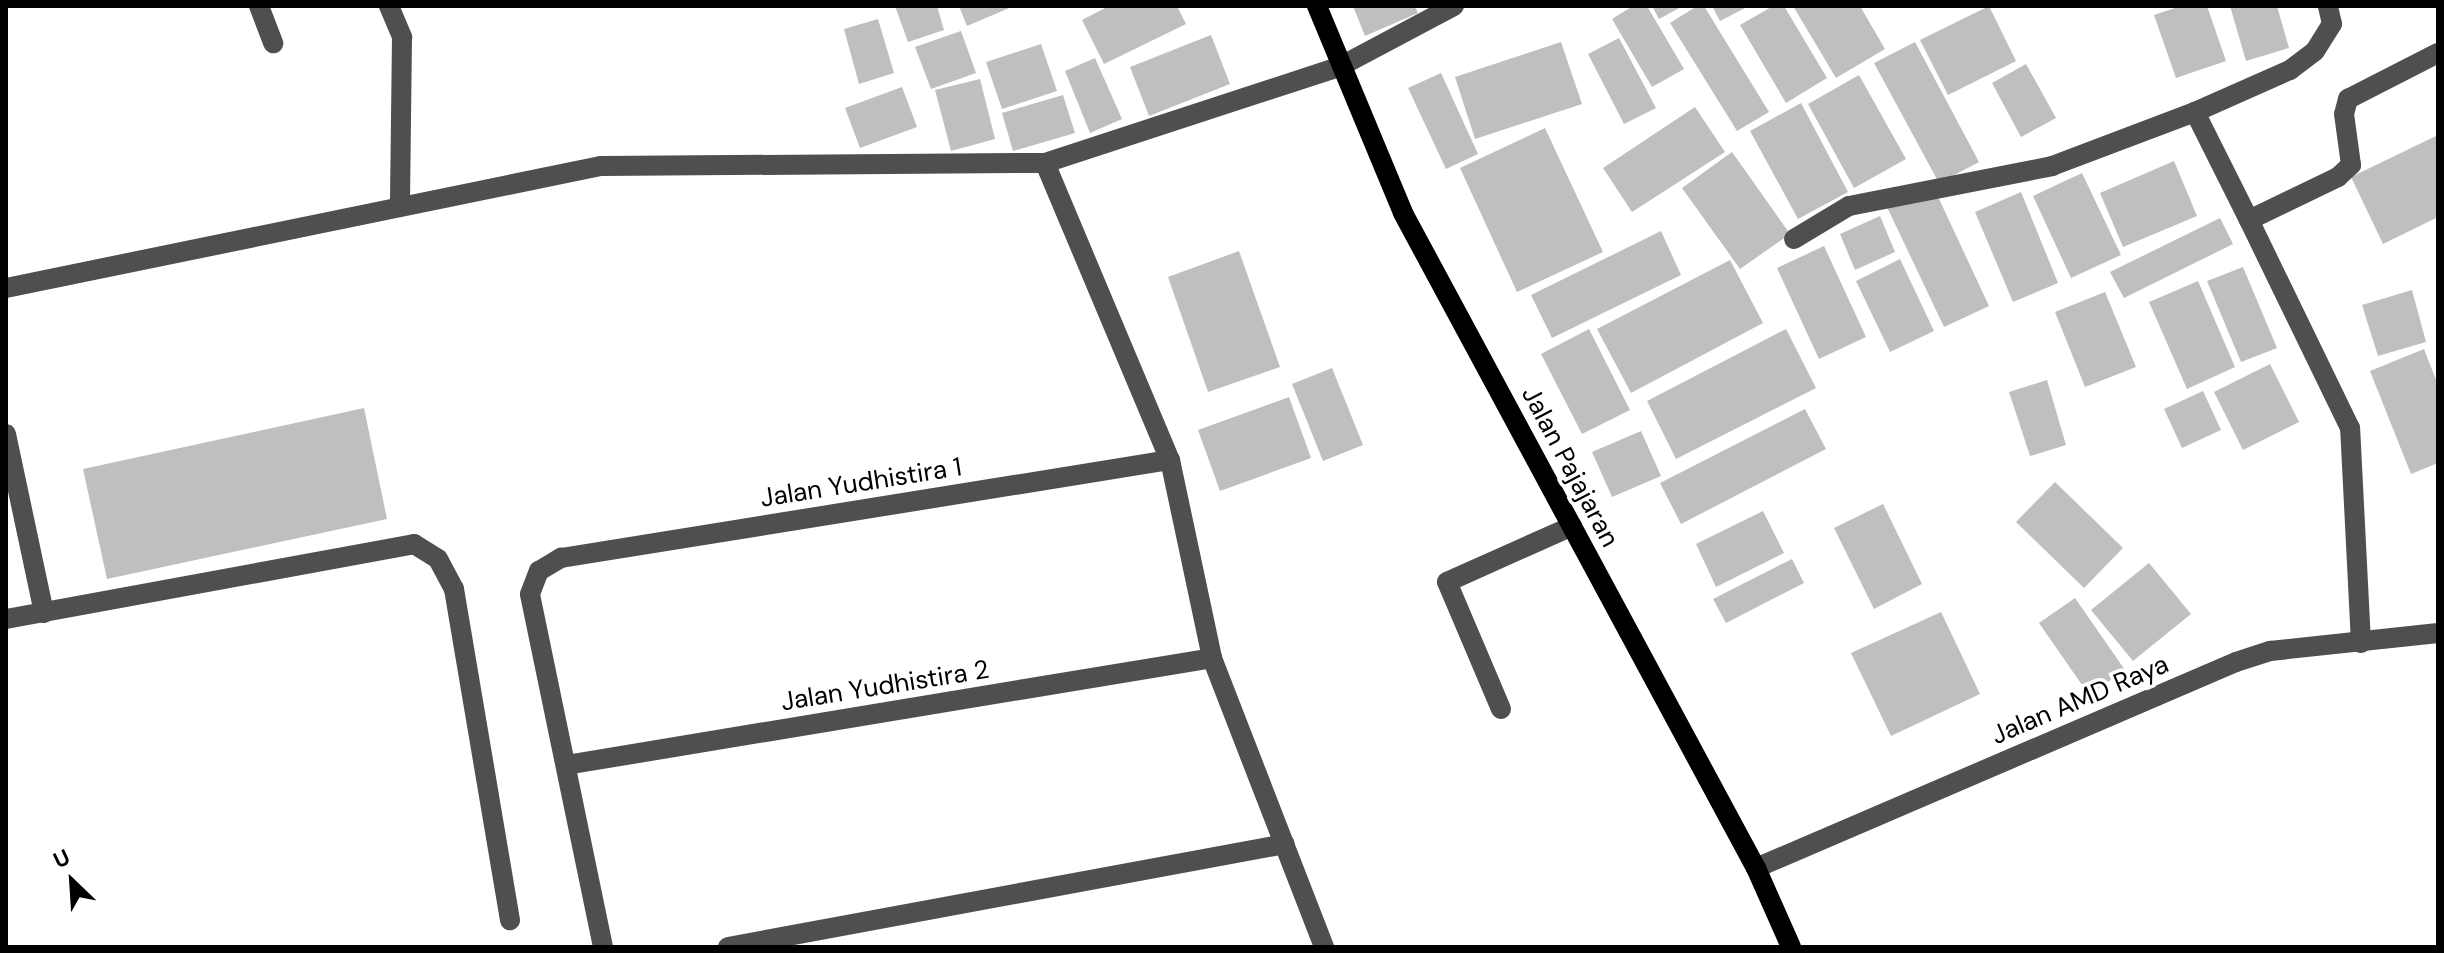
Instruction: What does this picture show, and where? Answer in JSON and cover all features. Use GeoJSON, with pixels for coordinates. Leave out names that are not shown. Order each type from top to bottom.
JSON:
{"type":"FeatureCollection","features":[{"type":"Feature","properties":{"kind":"main road","name":"Jalan Pajajaran"},"geometry":{"type":"LineString","coordinates":[[1317,6],[1403,213],[1756,868],[1791,947]]}},
{"type":"Feature","properties":{"kind":"street"},"geometry":{"type":"LineString","coordinates":[[259,6],[273,43]]}},
{"type":"Feature","properties":{"kind":"street"},"geometry":{"type":"LineString","coordinates":[[389,6],[402,37],[400,206]]}},
{"type":"Feature","properties":{"kind":"street"},"geometry":{"type":"LineString","coordinates":[[6,288],[601,166],[1045,163],[1341,66],[1454,6]]}},
{"type":"Feature","properties":{"kind":"street"},"geometry":{"type":"LineString","coordinates":[[1794,239],[1849,206],[2052,166],[2195,112],[2290,70],[2315,51],[2332,24],[2328,6]]}},
{"type":"Feature","properties":{"kind":"street"},"geometry":{"type":"LineString","coordinates":[[2249,220],[2351,165],[2344,114],[2348,99],[2438,53]]}},
{"type":"Feature","properties":{"kind":"street"},"geometry":{"type":"LineString","coordinates":[[2195,112],[2350,428],[2361,643]]}},
{"type":"Feature","properties":{"kind":"street"},"geometry":{"type":"LineString","coordinates":[[1045,163],[1170,460],[1212,658],[1324,947]]}},
{"type":"Feature","properties":{"kind":"street"},"geometry":{"type":"LineString","coordinates":[[6,434],[44,613]]}},
{"type":"Feature","properties":{"kind":"street","name":"Jalan Yudhistira 1"},"geometry":{"type":"LineString","coordinates":[[566,765],[530,594],[539,571],[561,558],[1170,460]]}},
{"type":"Feature","properties":{"kind":"street"},"geometry":{"type":"LineString","coordinates":[[1501,709],[1447,582],[1572,526]]}},
{"type":"Feature","properties":{"kind":"street"},"geometry":{"type":"LineString","coordinates":[[6,619],[414,544],[438,559],[454,589],[510,920]]}},
{"type":"Feature","properties":{"kind":"street","name":"Jalan AMD Raya"},"geometry":{"type":"LineString","coordinates":[[1756,868],[2236,662],[2270,651],[2438,633]]}},
{"type":"Feature","properties":{"kind":"street","name":"Jalan Yudhistira 2"},"geometry":{"type":"LineString","coordinates":[[566,765],[1212,658]]}},
{"type":"Feature","properties":{"kind":"street"},"geometry":{"type":"LineString","coordinates":[[566,765],[603,947]]}},
{"type":"Feature","properties":{"kind":"street"},"geometry":{"type":"LineString","coordinates":[[728,947],[1285,844]]}},
{"type":"Feature","properties":{"kind":"building"},"geometry":{"type":"Polygon","coordinates":[[[895,6],[937,6],[944,30],[908,42],[895,6]]]}},
{"type":"Feature","properties":{"kind":"building"},"geometry":{"type":"Polygon","coordinates":[[[959,6],[1014,6],[967,26],[959,6]]]}},
{"type":"Feature","properties":{"kind":"building"},"geometry":{"type":"Polygon","coordinates":[[[1109,6],[1177,6],[1186,24],[1104,64],[1082,20],[1109,6]]]}},
{"type":"Feature","properties":{"kind":"building"},"geometry":{"type":"Polygon","coordinates":[[[1353,6],[1415,6],[1418,13],[1365,36],[1353,6]]]}},
{"type":"Feature","properties":{"kind":"building"},"geometry":{"type":"Polygon","coordinates":[[[1633,6],[1647,6],[1684,69],[1652,87],[1612,19],[1633,6]]]}},
{"type":"Feature","properties":{"kind":"building"},"geometry":{"type":"Polygon","coordinates":[[[1652,6],[1683,6],[1659,19],[1652,6]]]}},
{"type":"Feature","properties":{"kind":"building"},"geometry":{"type":"Polygon","coordinates":[[[1697,6],[1704,6],[1769,112],[1737,131],[1670,23],[1697,6]]]}},
{"type":"Feature","properties":{"kind":"building"},"geometry":{"type":"Polygon","coordinates":[[[1712,6],[1749,6],[1720,21],[1712,6]]]}},
{"type":"Feature","properties":{"kind":"building"},"geometry":{"type":"Polygon","coordinates":[[[1773,6],[1784,6],[1827,78],[1786,103],[1740,25],[1773,6]]]}},
{"type":"Feature","properties":{"kind":"building"},"geometry":{"type":"Polygon","coordinates":[[[1793,6],[1860,6],[1885,49],[1836,78],[1793,6]]]}},
{"type":"Feature","properties":{"kind":"building"},"geometry":{"type":"Polygon","coordinates":[[[1989,6],[2016,61],[1948,95],[1920,40],[1989,6]]]}},
{"type":"Feature","properties":{"kind":"building"},"geometry":{"type":"Polygon","coordinates":[[[2181,6],[2207,6],[2226,61],[2176,78],[2154,15],[2181,6]]]}},
{"type":"Feature","properties":{"kind":"building"},"geometry":{"type":"Polygon","coordinates":[[[2230,6],[2277,6],[2289,48],[2246,61],[2230,6]]]}},
{"type":"Feature","properties":{"kind":"building"},"geometry":{"type":"Polygon","coordinates":[[[878,19],[894,73],[859,84],[844,29],[878,19]]]}},
{"type":"Feature","properties":{"kind":"building"},"geometry":{"type":"Polygon","coordinates":[[[961,31],[976,73],[931,89],[915,47],[961,31]]]}},
{"type":"Feature","properties":{"kind":"building"},"geometry":{"type":"Polygon","coordinates":[[[1211,35],[1230,84],[1149,116],[1130,67],[1211,35]]]}},
{"type":"Feature","properties":{"kind":"building"},"geometry":{"type":"Polygon","coordinates":[[[1619,38],[1656,108],[1624,124],[1588,54],[1619,38]]]}},
{"type":"Feature","properties":{"kind":"building"},"geometry":{"type":"Polygon","coordinates":[[[1561,42],[1582,104],[1475,139],[1455,77],[1561,42]]]}},
{"type":"Feature","properties":{"kind":"building"},"geometry":{"type":"Polygon","coordinates":[[[1915,42],[1979,162],[1939,183],[1874,63],[1915,42]]]}},
{"type":"Feature","properties":{"kind":"building"},"geometry":{"type":"Polygon","coordinates":[[[1041,44],[1057,91],[1002,109],[986,62],[1041,44]]]}},
{"type":"Feature","properties":{"kind":"building"},"geometry":{"type":"Polygon","coordinates":[[[1095,58],[1122,119],[1090,133],[1065,71],[1095,58]]]}},
{"type":"Feature","properties":{"kind":"building"},"geometry":{"type":"Polygon","coordinates":[[[2026,64],[2056,118],[2021,137],[1992,83],[2026,64]]]}},
{"type":"Feature","properties":{"kind":"building"},"geometry":{"type":"Polygon","coordinates":[[[1441,73],[1478,154],[1446,169],[1408,88],[1441,73]]]}},
{"type":"Feature","properties":{"kind":"building"},"geometry":{"type":"Polygon","coordinates":[[[1859,75],[1906,159],[1854,188],[1808,104],[1859,75]]]}},
{"type":"Feature","properties":{"kind":"building"},"geometry":{"type":"Polygon","coordinates":[[[980,79],[995,139],[951,151],[935,90],[980,79]]]}},
{"type":"Feature","properties":{"kind":"building"},"geometry":{"type":"Polygon","coordinates":[[[902,87],[917,127],[860,148],[845,108],[902,87]]]}},
{"type":"Feature","properties":{"kind":"building"},"geometry":{"type":"Polygon","coordinates":[[[1063,95],[1075,133],[1013,151],[1002,113],[1063,95]]]}},
{"type":"Feature","properties":{"kind":"building"},"geometry":{"type":"Polygon","coordinates":[[[1801,103],[1848,192],[1798,219],[1750,131],[1801,103]]]}},
{"type":"Feature","properties":{"kind":"building"},"geometry":{"type":"Polygon","coordinates":[[[1695,107],[1725,152],[1632,212],[1603,168],[1695,107]]]}},
{"type":"Feature","properties":{"kind":"building"},"geometry":{"type":"Polygon","coordinates":[[[1545,128],[1603,252],[1517,292],[1460,168],[1545,128]]]}},
{"type":"Feature","properties":{"kind":"building"},"geometry":{"type":"Polygon","coordinates":[[[2438,135],[2438,217],[2383,244],[2351,177],[2438,135]]]}},
{"type":"Feature","properties":{"kind":"building"},"geometry":{"type":"Polygon","coordinates":[[[1732,152],[1790,234],[1740,269],[1682,188],[1732,152]]]}},
{"type":"Feature","properties":{"kind":"building"},"geometry":{"type":"Polygon","coordinates":[[[2174,161],[2197,216],[2123,247],[2100,193],[2174,161]]]}},
{"type":"Feature","properties":{"kind":"building"},"geometry":{"type":"Polygon","coordinates":[[[2082,173],[2121,255],[2071,278],[2033,196],[2082,173]]]}},
{"type":"Feature","properties":{"kind":"building"},"geometry":{"type":"Polygon","coordinates":[[[1933,186],[1989,306],[1944,327],[1887,207],[1933,186]]]}},
{"type":"Feature","properties":{"kind":"building"},"geometry":{"type":"Polygon","coordinates":[[[2021,192],[2058,283],[2013,302],[1975,212],[2021,192]]]}},
{"type":"Feature","properties":{"kind":"building"},"geometry":{"type":"Polygon","coordinates":[[[1880,216],[1895,252],[1855,270],[1840,234],[1880,216]]]}},
{"type":"Feature","properties":{"kind":"building"},"geometry":{"type":"Polygon","coordinates":[[[2220,218],[2233,244],[2124,298],[2110,272],[2220,218]]]}},
{"type":"Feature","properties":{"kind":"building"},"geometry":{"type":"Polygon","coordinates":[[[1661,231],[1681,275],[1552,338],[1531,295],[1661,231]]]}},
{"type":"Feature","properties":{"kind":"building"},"geometry":{"type":"Polygon","coordinates":[[[1824,246],[1866,337],[1819,359],[1777,268],[1824,246]]]}},
{"type":"Feature","properties":{"kind":"building"},"geometry":{"type":"Polygon","coordinates":[[[1239,251],[1280,367],[1208,392],[1168,277],[1239,251]]]}},
{"type":"Feature","properties":{"kind":"building"},"geometry":{"type":"Polygon","coordinates":[[[1900,259],[1934,331],[1890,352],[1856,281],[1900,259]]]}},
{"type":"Feature","properties":{"kind":"building"},"geometry":{"type":"Polygon","coordinates":[[[1730,260],[1763,323],[1631,393],[1597,329],[1730,260]]]}},
{"type":"Feature","properties":{"kind":"building"},"geometry":{"type":"Polygon","coordinates":[[[2243,267],[2277,348],[2241,362],[2207,281],[2243,267]]]}},
{"type":"Feature","properties":{"kind":"building"},"geometry":{"type":"Polygon","coordinates":[[[2198,281],[2235,367],[2187,389],[2149,302],[2198,281]]]}},
{"type":"Feature","properties":{"kind":"building"},"geometry":{"type":"Polygon","coordinates":[[[2412,290],[2426,342],[2378,356],[2362,305],[2412,290]]]}},
{"type":"Feature","properties":{"kind":"building"},"geometry":{"type":"Polygon","coordinates":[[[2105,292],[2136,367],[2085,387],[2055,312],[2105,292]]]}},
{"type":"Feature","properties":{"kind":"building"},"geometry":{"type":"Polygon","coordinates":[[[1589,329],[1630,410],[1582,434],[1541,354],[1589,329]]]}},
{"type":"Feature","properties":{"kind":"building"},"geometry":{"type":"Polygon","coordinates":[[[1786,329],[1816,388],[1676,459],[1647,401],[1786,329]]]}},
{"type":"Feature","properties":{"kind":"building"},"geometry":{"type":"Polygon","coordinates":[[[2424,349],[2438,385],[2438,463],[2411,474],[2370,371],[2424,349]]]}},
{"type":"Feature","properties":{"kind":"building"},"geometry":{"type":"Polygon","coordinates":[[[2270,364],[2299,422],[2243,450],[2214,392],[2270,364]]]}},
{"type":"Feature","properties":{"kind":"building"},"geometry":{"type":"Polygon","coordinates":[[[1332,368],[1363,445],[1323,461],[1292,384],[1332,368]]]}},
{"type":"Feature","properties":{"kind":"building"},"geometry":{"type":"Polygon","coordinates":[[[2047,380],[2066,445],[2030,456],[2009,392],[2047,380]]]}},
{"type":"Feature","properties":{"kind":"building"},"geometry":{"type":"Polygon","coordinates":[[[2203,391],[2221,430],[2182,448],[2164,409],[2203,391]]]}},
{"type":"Feature","properties":{"kind":"building"},"geometry":{"type":"Polygon","coordinates":[[[1289,397],[1311,458],[1220,491],[1198,430],[1289,397]]]}},
{"type":"Feature","properties":{"kind":"building"},"geometry":{"type":"Polygon","coordinates":[[[364,408],[387,519],[107,579],[83,469],[364,408]]]}},
{"type":"Feature","properties":{"kind":"building"},"geometry":{"type":"Polygon","coordinates":[[[1805,409],[1826,449],[1681,524],[1660,483],[1805,409]]]}},
{"type":"Feature","properties":{"kind":"building"},"geometry":{"type":"Polygon","coordinates":[[[1641,431],[1661,476],[1612,497],[1592,452],[1641,431]]]}},
{"type":"Feature","properties":{"kind":"building"},"geometry":{"type":"Polygon","coordinates":[[[2055,482],[2123,548],[2084,588],[2016,522],[2055,482]]]}},
{"type":"Feature","properties":{"kind":"building"},"geometry":{"type":"Polygon","coordinates":[[[1883,504],[1922,584],[1874,609],[1834,528],[1883,504]]]}},
{"type":"Feature","properties":{"kind":"building"},"geometry":{"type":"Polygon","coordinates":[[[1763,511],[1784,553],[1716,587],[1696,544],[1763,511]]]}},
{"type":"Feature","properties":{"kind":"building"},"geometry":{"type":"Polygon","coordinates":[[[1792,559],[1804,583],[1726,623],[1713,599],[1792,559]]]}},
{"type":"Feature","properties":{"kind":"building"},"geometry":{"type":"Polygon","coordinates":[[[2149,563],[2191,614],[2133,661],[2091,610],[2149,563]]]}},
{"type":"Feature","properties":{"kind":"building"},"geometry":{"type":"Polygon","coordinates":[[[2075,598],[2125,670],[2089,695],[2039,623],[2075,598]]]}},
{"type":"Feature","properties":{"kind":"building"},"geometry":{"type":"Polygon","coordinates":[[[1941,612],[1980,694],[1891,736],[1851,653],[1941,612]]]}}]}
